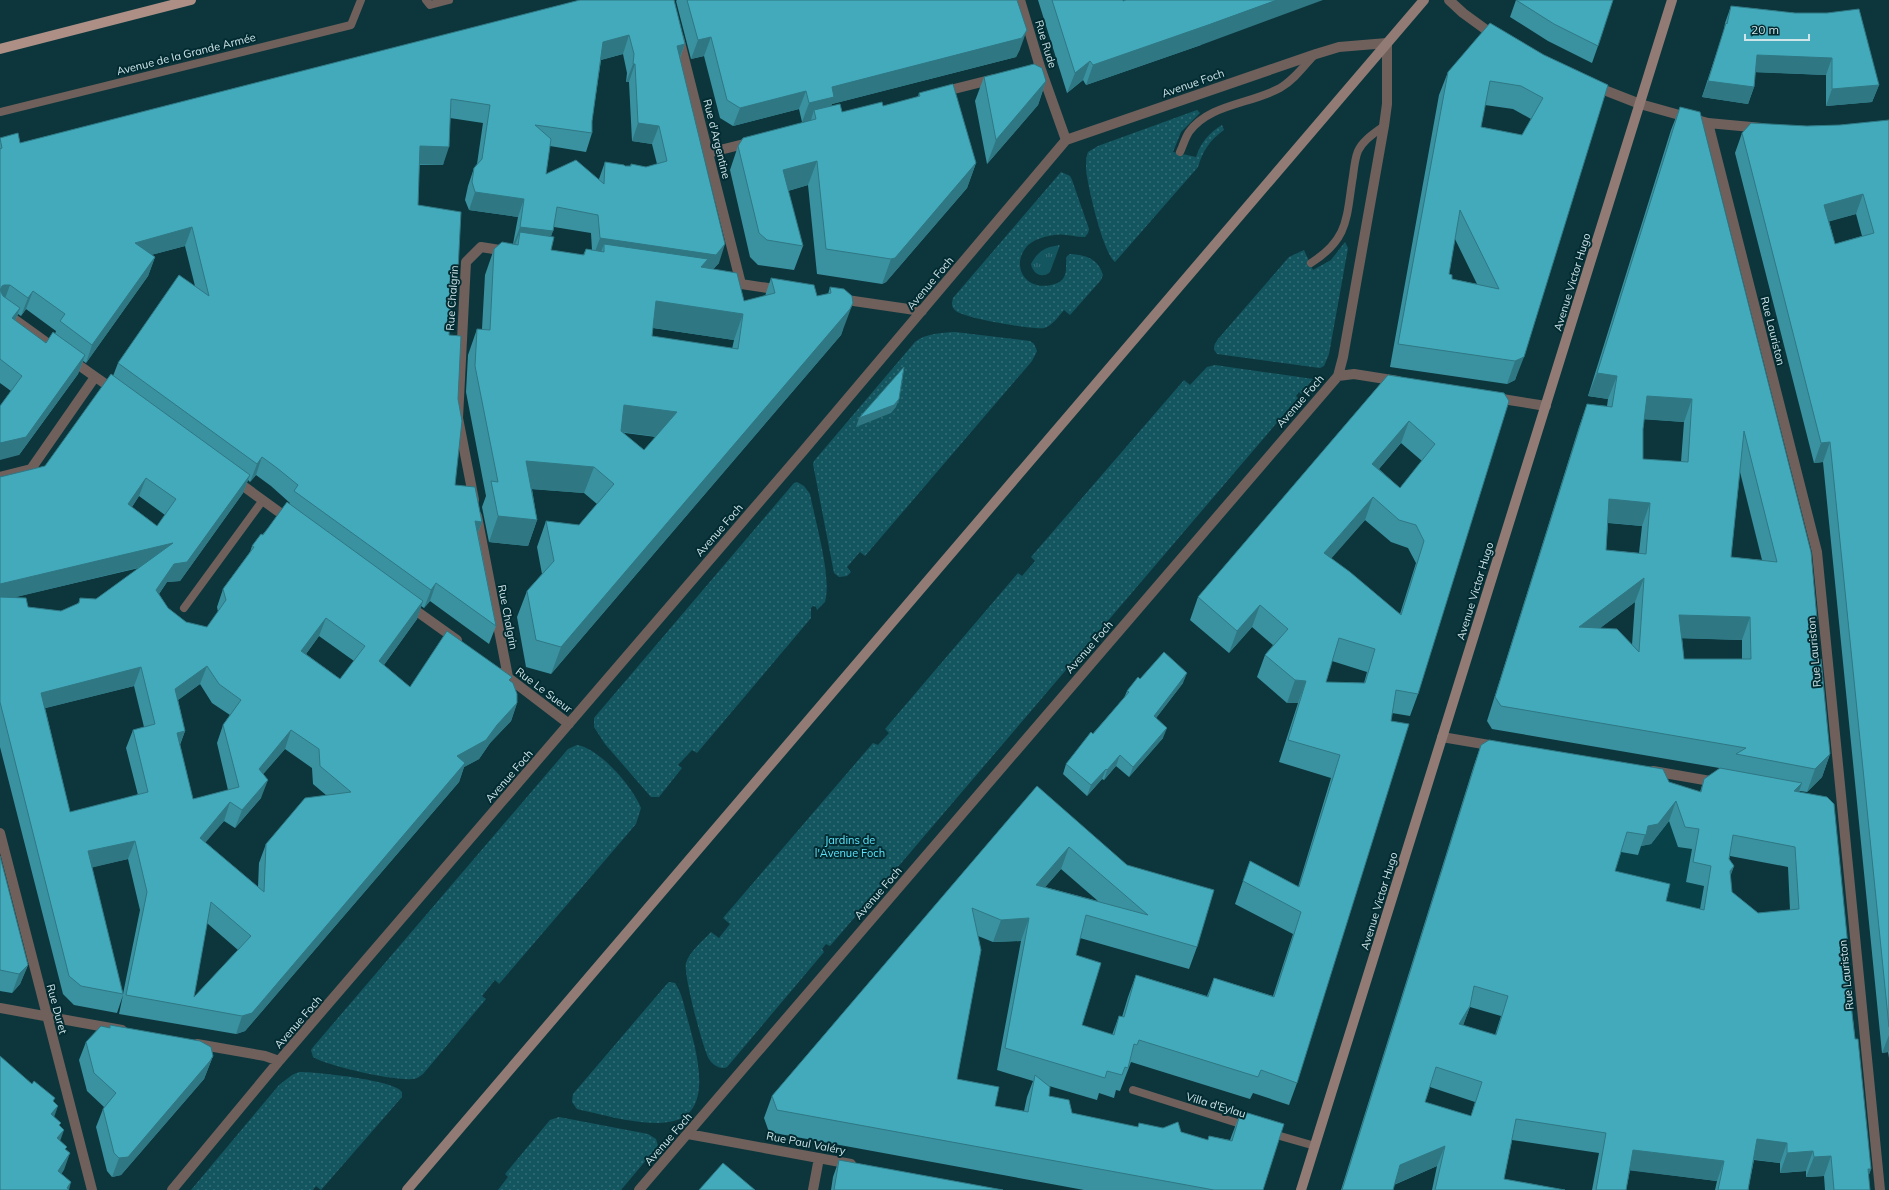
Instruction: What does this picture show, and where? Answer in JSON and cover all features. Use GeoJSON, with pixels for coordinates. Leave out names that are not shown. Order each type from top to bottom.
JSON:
{"type":"FeatureCollection","features":[{"type":"Feature","properties":{"kind":"main road"},"geometry":{"type":"LineString","coordinates":[[0,49],[192,0]]}},
{"type":"Feature","properties":{"kind":"main road"},"geometry":{"type":"LineString","coordinates":[[407,1190],[1424,0]]}},
{"type":"Feature","properties":{"kind":"main road","name":"Avenue Victor Hugo"},"geometry":{"type":"LineString","coordinates":[[1301,1190],[1672,0]]}},
{"type":"Feature","properties":{"kind":"street","name":"Rue Rude"},"geometry":{"type":"LineString","coordinates":[[1020,0],[1040,67],[1066,140]]}},
{"type":"Feature","properties":{"kind":"street"},"geometry":{"type":"LineString","coordinates":[[1449,0],[1463,13],[1503,41]]}},
{"type":"Feature","properties":{"kind":"street","name":"Rue d'Argentine"},"geometry":{"type":"LineString","coordinates":[[677,31],[741,284]]}},
{"type":"Feature","properties":{"kind":"street","name":"Avenue Foch"},"geometry":{"type":"LineString","coordinates":[[172,1190],[279,1061],[922,311],[1066,140],[1339,47],[1387,43],[1387,104],[1384,126],[1343,357],[1338,376],[640,1190]]}},
{"type":"Feature","properties":{"kind":"street"},"geometry":{"type":"LineString","coordinates":[[1029,70],[1040,67]]}},
{"type":"Feature","properties":{"kind":"street"},"geometry":{"type":"LineString","coordinates":[[932,95],[1008,75]]}},
{"type":"Feature","properties":{"kind":"street"},"geometry":{"type":"LineString","coordinates":[[1584,82],[1640,104],[1708,123],[1772,128]]}},
{"type":"Feature","properties":{"kind":"street","name":"Rue Lauriston"},"geometry":{"type":"LineString","coordinates":[[1708,123],[1817,552],[1823,658],[1837,804],[1880,1190]]}},
{"type":"Feature","properties":{"kind":"street"},"geometry":{"type":"LineString","coordinates":[[708,153],[765,138]]}},
{"type":"Feature","properties":{"kind":"street","name":"Rue Chalgrin"},"geometry":{"type":"LineString","coordinates":[[508,677],[458,418],[466,262],[481,247],[512,252]]}},
{"type":"Feature","properties":{"kind":"street"},"geometry":{"type":"LineString","coordinates":[[717,281],[790,292]]}},
{"type":"Feature","properties":{"kind":"street"},"geometry":{"type":"LineString","coordinates":[[828,297],[922,311]]}},
{"type":"Feature","properties":{"kind":"street"},"geometry":{"type":"LineString","coordinates":[[0,309],[123,397]]}},
{"type":"Feature","properties":{"kind":"street"},"geometry":{"type":"LineString","coordinates":[[1338,376],[1354,374],[1407,383]]}},
{"type":"Feature","properties":{"kind":"street"},"geometry":{"type":"LineString","coordinates":[[0,477],[30,469],[95,377]]}},
{"type":"Feature","properties":{"kind":"street"},"geometry":{"type":"LineString","coordinates":[[1484,396],[1546,406]]}},
{"type":"Feature","properties":{"kind":"street"},"geometry":{"type":"LineString","coordinates":[[225,472],[302,528]]}},
{"type":"Feature","properties":{"kind":"street"},"geometry":{"type":"LineString","coordinates":[[399,598],[465,646]]}},
{"type":"Feature","properties":{"kind":"street","name":"Rue Le Sueur"},"geometry":{"type":"LineString","coordinates":[[495,668],[569,724]]}},
{"type":"Feature","properties":{"kind":"street"},"geometry":{"type":"LineString","coordinates":[[1442,737],[1505,748]]}},
{"type":"Feature","properties":{"kind":"street"},"geometry":{"type":"LineString","coordinates":[[1641,769],[1728,784]]}},
{"type":"Feature","properties":{"kind":"street","name":"Rue Duret"},"geometry":{"type":"LineString","coordinates":[[0,833],[92,1190]]}},
{"type":"Feature","properties":{"kind":"street"},"geometry":{"type":"LineString","coordinates":[[0,1008],[129,1031]]}},
{"type":"Feature","properties":{"kind":"street"},"geometry":{"type":"LineString","coordinates":[[189,1042],[265,1056],[279,1061]]}},
{"type":"Feature","properties":{"kind":"street","name":"Rue Paul Valéry"},"geometry":{"type":"LineString","coordinates":[[688,1134],[858,1165]]}},
{"type":"Feature","properties":{"kind":"street"},"geometry":{"type":"LineString","coordinates":[[813,1190],[819,1158]]}},
{"type":"Feature","properties":{"kind":"lane","name":"Avenue de la Grande Armée"},"geometry":{"type":"LineString","coordinates":[[0,112],[350,25],[361,0]]}},
{"type":"Feature","properties":{"kind":"lane"},"geometry":{"type":"LineString","coordinates":[[426,0],[430,5],[449,0]]}},
{"type":"Feature","properties":{"kind":"lane"},"geometry":{"type":"LineString","coordinates":[[1180,152],[1189,133],[1196,124],[1209,115],[1278,89],[1290,81],[1316,54]]}},
{"type":"Feature","properties":{"kind":"lane"},"geometry":{"type":"LineString","coordinates":[[1311,263],[1325,254],[1340,236],[1345,222],[1357,152],[1364,141],[1384,126]]}},
{"type":"Feature","properties":{"kind":"lane"},"geometry":{"type":"LineString","coordinates":[[184,608],[263,500]]}},
{"type":"Feature","properties":{"kind":"lane","name":"Villa d'Eylau"},"geometry":{"type":"LineString","coordinates":[[1133,1090],[1315,1146]]}},
{"type":"Feature","properties":{"kind":"shaded area"},"geometry":{"type":"Polygon","coordinates":[[[1718,800],[1685,1004],[1597,924],[1624,837],[1718,800]]]}},
{"type":"Feature","properties":{"kind":"green space"},"geometry":{"type":"Polygon","coordinates":[[[1197,110],[1200,113],[1181,132],[1173,152],[1196,157],[1203,142],[1213,131],[1222,125],[1224,130],[1208,146],[1202,155],[1198,167],[1115,262],[1110,256],[1101,233],[1092,202],[1086,168],[1086,158],[1088,152],[1098,146],[1197,110]]]}},
{"type":"Feature","properties":{"kind":"green space"},"geometry":{"type":"Polygon","coordinates":[[[1061,172],[1070,176],[1072,180],[1089,229],[1088,233],[1085,237],[1062,234],[1051,235],[1034,241],[1028,245],[1023,252],[1020,260],[1020,268],[1027,280],[1033,284],[1042,286],[1051,285],[1058,283],[1063,279],[1066,270],[1067,256],[1070,254],[1081,255],[1090,258],[1098,265],[1103,275],[1101,280],[1070,315],[1064,310],[1053,323],[1044,328],[999,323],[972,317],[956,311],[952,305],[953,298],[1061,172]]]}},
{"type":"Feature","properties":{"kind":"green space"},"geometry":{"type":"Polygon","coordinates":[[[1345,242],[1348,248],[1329,354],[1324,366],[1320,368],[1217,354],[1214,350],[1215,343],[1289,257],[1304,250],[1313,270],[1331,260],[1345,242]]]}},
{"type":"Feature","properties":{"kind":"green space"},"geometry":{"type":"Polygon","coordinates":[[[1060,245],[1050,272],[1044,275],[1036,273],[1031,264],[1036,256],[1046,248],[1060,245]]]}},
{"type":"Feature","properties":{"kind":"green space"},"geometry":{"type":"Polygon","coordinates":[[[955,332],[1030,341],[1034,344],[1037,351],[1032,361],[865,556],[860,552],[847,567],[851,572],[847,576],[839,577],[834,573],[813,464],[814,461],[915,342],[929,335],[955,332]]]}},
{"type":"Feature","properties":{"kind":"green space","name":"Jardins de l'Avenue Foch"},"geometry":{"type":"Polygon","coordinates":[[[1215,365],[1313,379],[1301,394],[1299,392],[1296,396],[1298,398],[830,946],[826,944],[822,949],[824,952],[727,1067],[722,1068],[715,1065],[709,1059],[706,1052],[690,995],[687,981],[686,963],[690,955],[711,932],[719,938],[730,924],[723,918],[873,743],[878,745],[889,733],[885,729],[1018,573],[1022,576],[1035,561],[1031,557],[1184,380],[1190,385],[1207,367],[1215,365]]]}},
{"type":"Feature","properties":{"kind":"green space"},"geometry":{"type":"Polygon","coordinates":[[[797,482],[804,486],[810,494],[825,564],[827,591],[825,602],[817,610],[816,607],[813,606],[811,608],[811,618],[697,753],[692,750],[678,765],[682,768],[659,797],[651,797],[605,744],[594,727],[594,718],[794,483],[797,482]]]}},
{"type":"Feature","properties":{"kind":"green space"},"geometry":{"type":"Polygon","coordinates":[[[577,745],[595,753],[605,761],[631,790],[641,808],[636,824],[499,984],[495,980],[482,996],[486,999],[422,1075],[412,1079],[391,1078],[332,1065],[313,1057],[311,1050],[314,1046],[568,749],[577,745]]]}},
{"type":"Feature","properties":{"kind":"green space"},"geometry":{"type":"Polygon","coordinates":[[[669,982],[675,983],[681,995],[697,1057],[699,1087],[696,1100],[690,1111],[680,1119],[656,1123],[615,1118],[577,1109],[572,1102],[573,1094],[669,982]]]}},
{"type":"Feature","properties":{"kind":"green space"},"geometry":{"type":"Polygon","coordinates":[[[299,1072],[321,1073],[371,1080],[396,1088],[402,1092],[402,1097],[321,1190],[316,1186],[313,1190],[191,1190],[279,1085],[292,1075],[299,1072]]]}},
{"type":"Feature","properties":{"kind":"green space"},"geometry":{"type":"Polygon","coordinates":[[[559,1117],[648,1134],[656,1139],[658,1146],[621,1190],[498,1190],[508,1177],[505,1174],[550,1120],[559,1117]]]}},
{"type":"Feature","properties":{"kind":"building"},"geometry":{"type":"Polygon","coordinates":[[[580,0],[674,0],[685,44],[677,46],[725,244],[716,255],[600,238],[598,215],[557,207],[553,231],[520,227],[524,199],[475,192],[472,182],[474,168],[482,159],[490,105],[451,99],[449,147],[420,146],[418,205],[461,212],[457,290],[451,289],[449,335],[461,336],[458,399],[462,421],[455,485],[475,487],[482,522],[475,521],[496,626],[436,583],[431,590],[294,491],[298,485],[262,457],[257,464],[118,363],[179,275],[209,296],[192,227],[135,243],[155,257],[92,345],[60,321],[65,314],[33,291],[28,298],[10,285],[2,286],[0,290],[0,149],[2,148],[0,138],[18,133],[20,143],[580,0]],[[629,35],[603,42],[592,121],[592,133],[535,125],[551,139],[546,174],[576,160],[604,184],[605,162],[625,166],[631,166],[631,164],[646,167],[667,161],[659,126],[638,123],[635,64],[633,64],[634,54],[629,35]]]}},
{"type":"Feature","properties":{"kind":"building"},"geometry":{"type":"Polygon","coordinates":[[[687,0],[1017,0],[1027,30],[1022,38],[832,87],[834,97],[809,103],[806,91],[740,108],[727,100],[711,37],[698,40],[687,0]]]}},
{"type":"Feature","properties":{"kind":"building"},"geometry":{"type":"Polygon","coordinates":[[[1052,0],[1277,0],[1093,65],[1090,61],[1075,73],[1052,0]]]}},
{"type":"Feature","properties":{"kind":"building"},"geometry":{"type":"Polygon","coordinates":[[[1516,0],[1613,0],[1598,46],[1554,24],[1516,0]]]}},
{"type":"Feature","properties":{"kind":"building"},"geometry":{"type":"Polygon","coordinates":[[[1731,6],[1795,13],[1827,13],[1859,9],[1879,85],[1832,89],[1832,58],[1757,55],[1754,87],[1708,81],[1726,23],[1727,24],[1731,6]]]}},
{"type":"Feature","properties":{"kind":"building"},"geometry":{"type":"Polygon","coordinates":[[[1490,23],[1544,55],[1608,85],[1524,357],[1515,361],[1398,344],[1448,72],[1490,23]],[[1490,81],[1481,127],[1522,135],[1543,98],[1521,86],[1490,81]],[[1460,210],[1449,274],[1452,275],[1452,279],[1499,289],[1460,210]]]}},
{"type":"Feature","properties":{"kind":"building"},"geometry":{"type":"Polygon","coordinates":[[[1034,64],[1042,68],[1046,81],[996,140],[984,77],[1034,64]]]}},
{"type":"Feature","properties":{"kind":"building"},"geometry":{"type":"Polygon","coordinates":[[[953,84],[976,163],[895,258],[891,259],[826,249],[817,161],[783,170],[803,246],[767,240],[759,233],[738,146],[743,138],[816,119],[814,110],[840,104],[842,112],[882,102],[883,106],[920,96],[919,93],[953,84]]]}},
{"type":"Feature","properties":{"kind":"building"},"geometry":{"type":"Polygon","coordinates":[[[1680,107],[1700,112],[1811,552],[1817,619],[1813,619],[1815,630],[1810,636],[1811,639],[1816,641],[1818,660],[1821,659],[1830,754],[1815,769],[1736,754],[1746,748],[1501,706],[1495,697],[1587,404],[1612,407],[1617,376],[1597,373],[1680,107]],[[1647,396],[1643,429],[1643,459],[1688,462],[1692,399],[1647,396]],[[1744,431],[1731,557],[1777,562],[1744,431]],[[1609,499],[1606,550],[1646,554],[1650,503],[1609,499]],[[1644,578],[1579,627],[1617,629],[1639,652],[1644,578]],[[1679,615],[1684,659],[1751,659],[1750,617],[1679,615]]]}},
{"type":"Feature","properties":{"kind":"building"},"geometry":{"type":"Polygon","coordinates":[[[1889,120],[1889,1027],[1830,442],[1821,443],[1742,133],[1751,123],[1807,126],[1840,125],[1889,120]],[[1863,194],[1824,205],[1835,244],[1874,233],[1863,194]]]}},
{"type":"Feature","properties":{"kind":"building"},"geometry":{"type":"Polygon","coordinates":[[[520,232],[554,237],[551,250],[584,255],[586,249],[604,252],[604,244],[708,259],[701,267],[737,273],[744,301],[775,293],[771,278],[814,285],[817,296],[831,293],[830,287],[844,289],[852,296],[853,303],[850,309],[561,647],[536,640],[527,591],[554,561],[546,521],[579,525],[614,484],[594,467],[526,461],[537,520],[498,516],[491,481],[498,482],[475,366],[477,329],[490,330],[494,249],[502,242],[518,245],[520,232]],[[656,301],[652,336],[738,349],[743,314],[656,301]],[[624,405],[621,431],[644,450],[677,412],[624,405]]]}},
{"type":"Feature","properties":{"kind":"building"},"geometry":{"type":"Polygon","coordinates":[[[0,290],[3,296],[20,308],[12,318],[46,343],[53,332],[85,355],[26,437],[0,443],[0,406],[22,376],[0,359],[0,290]]]}},
{"type":"Feature","properties":{"kind":"building"},"geometry":{"type":"Polygon","coordinates":[[[904,367],[899,399],[894,405],[859,418],[904,367]]]}},
{"type":"Feature","properties":{"kind":"building"},"geometry":{"type":"Polygon","coordinates":[[[111,374],[250,475],[187,562],[174,564],[156,590],[168,608],[186,622],[207,627],[226,600],[223,589],[254,547],[252,546],[261,534],[263,535],[287,502],[423,601],[379,661],[410,687],[447,631],[512,677],[509,680],[513,683],[517,694],[517,703],[497,725],[486,740],[457,756],[465,763],[252,1013],[242,1016],[126,995],[147,892],[135,841],[88,851],[123,994],[81,986],[69,976],[0,702],[0,597],[26,598],[28,607],[61,611],[79,603],[80,598],[96,599],[173,543],[0,584],[0,477],[45,466],[111,374]],[[146,478],[128,504],[157,526],[176,499],[146,478]],[[326,618],[301,651],[340,679],[365,646],[326,618]],[[207,666],[175,689],[185,731],[177,733],[193,799],[239,787],[223,725],[241,700],[219,684],[207,666]],[[141,667],[41,693],[70,812],[148,792],[133,730],[155,724],[141,667]],[[291,730],[259,769],[268,780],[242,810],[230,802],[200,838],[264,892],[266,844],[305,798],[351,792],[320,766],[319,749],[291,730]],[[211,902],[194,997],[251,936],[211,902]]]}},
{"type":"Feature","properties":{"kind":"building"},"geometry":{"type":"Polygon","coordinates":[[[1388,375],[1504,393],[1509,401],[1418,694],[1396,690],[1391,721],[1409,724],[1297,1083],[1261,1070],[1258,1077],[1139,1040],[1137,1045],[1134,1044],[1128,1068],[1125,1067],[1122,1075],[1107,1071],[1105,1078],[1005,1048],[1029,918],[1001,920],[972,908],[981,950],[957,1079],[999,1087],[995,1106],[1028,1112],[1035,1075],[1050,1087],[1049,1096],[1069,1100],[1072,1113],[1138,1127],[1139,1123],[1163,1128],[1178,1122],[1181,1132],[1208,1140],[1209,1136],[1232,1141],[1241,1111],[1284,1124],[1263,1190],[1214,1190],[777,1110],[772,1096],[1037,786],[1127,865],[1214,890],[1197,947],[1086,915],[1076,955],[1101,963],[1082,1025],[1114,1035],[1119,1016],[1124,1017],[1136,975],[1208,997],[1214,978],[1274,997],[1301,912],[1243,881],[1250,861],[1299,887],[1340,755],[1288,740],[1306,681],[1295,680],[1265,655],[1288,629],[1260,605],[1237,631],[1198,597],[1388,375]],[[1409,421],[1372,464],[1400,488],[1435,444],[1409,421]],[[1373,497],[1324,553],[1350,572],[1401,615],[1424,541],[1416,525],[1399,520],[1373,497]],[[1339,638],[1326,682],[1365,683],[1375,649],[1339,638]],[[1069,847],[1036,885],[1148,915],[1069,847]]]}},
{"type":"Feature","properties":{"kind":"building"},"geometry":{"type":"Polygon","coordinates":[[[1164,652],[1187,673],[1154,716],[1167,728],[1133,767],[1120,755],[1091,785],[1066,764],[1091,732],[1093,734],[1129,692],[1127,691],[1138,677],[1140,679],[1164,652]]]}},
{"type":"Feature","properties":{"kind":"building"},"geometry":{"type":"Polygon","coordinates":[[[1489,740],[1663,769],[1669,782],[1701,792],[1704,779],[1720,768],[1802,783],[1794,791],[1827,797],[1834,804],[1852,987],[1849,987],[1855,1039],[1858,1039],[1871,1169],[1868,1169],[1870,1190],[1834,1190],[1831,1156],[1814,1157],[1813,1151],[1787,1153],[1787,1143],[1757,1139],[1748,1190],[1718,1190],[1724,1161],[1633,1150],[1626,1190],[1596,1190],[1606,1133],[1516,1119],[1504,1179],[1565,1190],[1435,1190],[1445,1146],[1400,1165],[1393,1190],[1342,1190],[1481,745],[1489,740]],[[1676,801],[1658,824],[1648,826],[1646,835],[1627,832],[1615,871],[1670,884],[1666,901],[1704,910],[1711,866],[1693,862],[1699,829],[1685,827],[1676,801]],[[1733,835],[1729,859],[1734,866],[1730,871],[1732,892],[1758,913],[1799,909],[1795,847],[1733,835]],[[1474,986],[1470,1006],[1459,1024],[1496,1035],[1508,996],[1474,986]],[[1436,1067],[1425,1102],[1471,1116],[1482,1082],[1436,1067]]]}},
{"type":"Feature","properties":{"kind":"building"},"geometry":{"type":"Polygon","coordinates":[[[0,856],[28,965],[19,974],[0,970],[0,856]]]}},
{"type":"Feature","properties":{"kind":"building"},"geometry":{"type":"Polygon","coordinates":[[[110,1025],[200,1041],[211,1047],[213,1056],[128,1157],[119,1158],[114,1153],[103,1109],[116,1093],[94,1073],[86,1042],[101,1026],[110,1028],[110,1025]]]}},
{"type":"Feature","properties":{"kind":"building"},"geometry":{"type":"Polygon","coordinates":[[[0,1056],[32,1084],[34,1081],[55,1098],[53,1101],[58,1106],[51,1114],[61,1123],[59,1125],[64,1130],[57,1138],[67,1147],[65,1149],[70,1153],[58,1171],[71,1182],[67,1188],[69,1190],[0,1190],[0,1056]]]}},
{"type":"Feature","properties":{"kind":"building"},"geometry":{"type":"Polygon","coordinates":[[[839,1160],[1003,1190],[834,1190],[839,1160]]]}},
{"type":"Feature","properties":{"kind":"building"},"geometry":{"type":"Polygon","coordinates":[[[723,1163],[755,1190],[699,1190],[723,1163]]]}}]}
